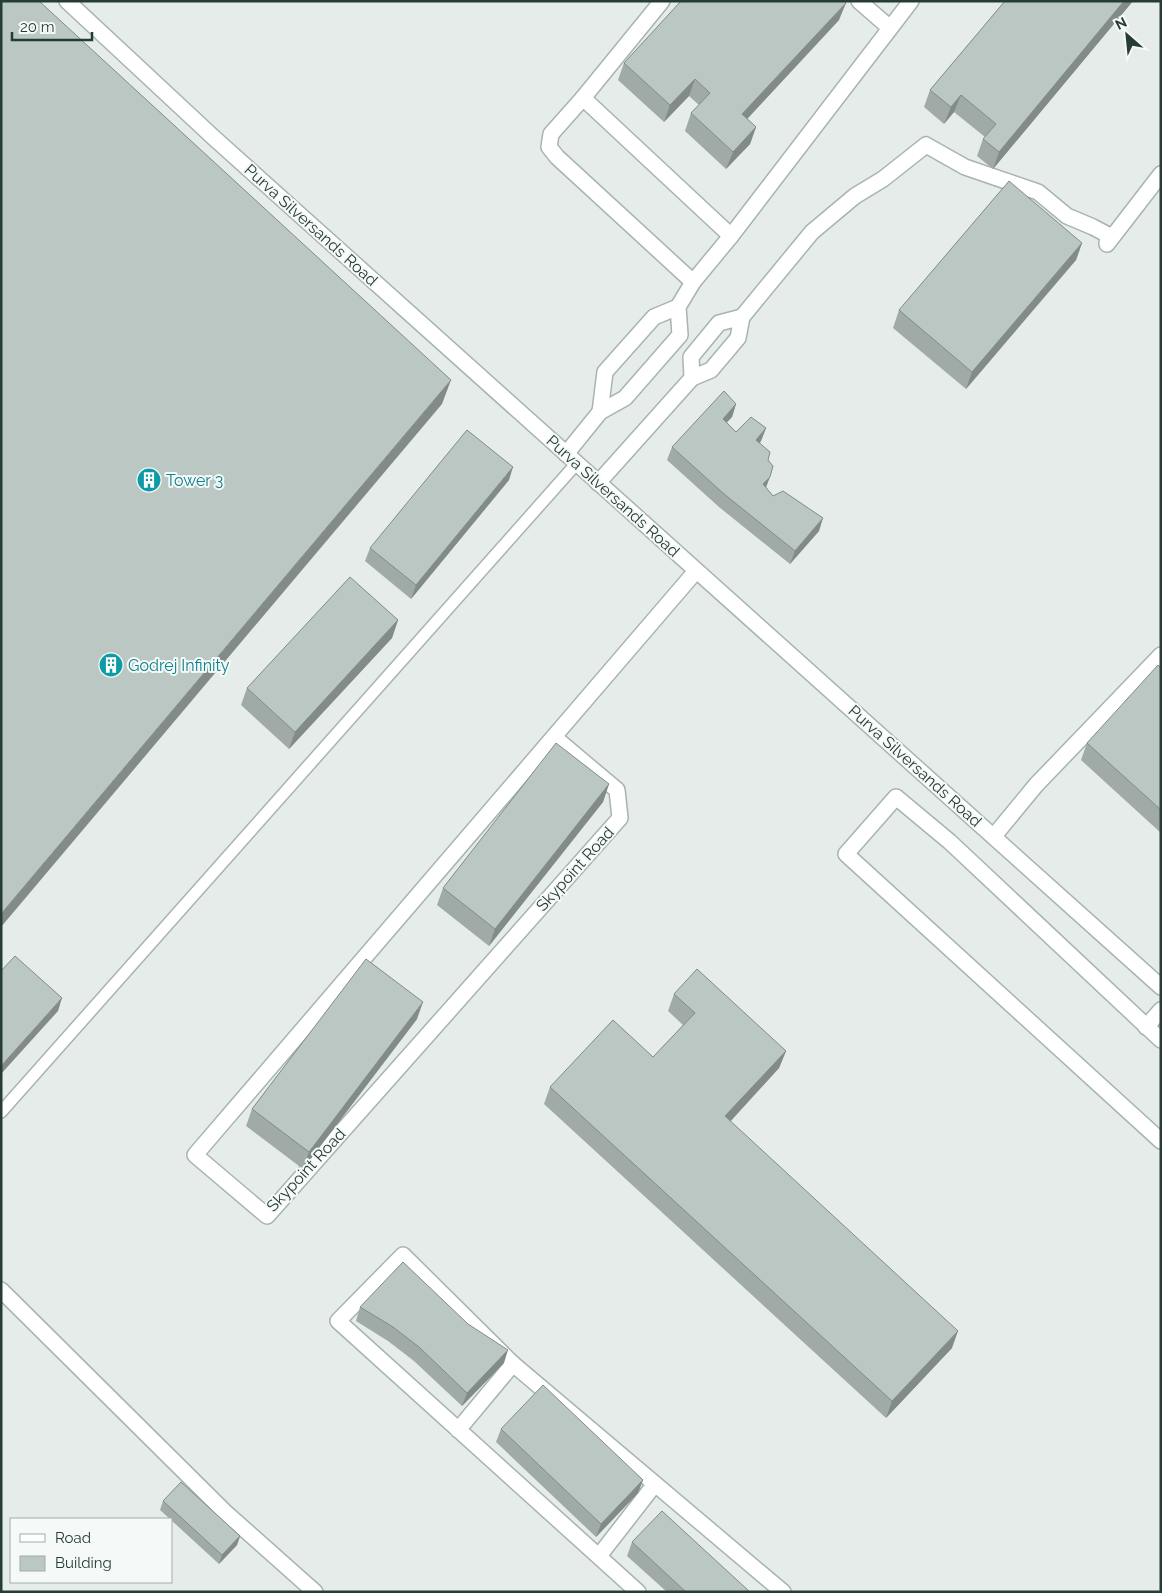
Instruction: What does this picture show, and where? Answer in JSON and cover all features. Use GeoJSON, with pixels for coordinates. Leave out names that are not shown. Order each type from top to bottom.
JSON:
{"type":"FeatureCollection","features":[{"type":"Feature","properties":{"kind":"street","name":"Purva Silversands Road"},"geometry":{"type":"LineString","coordinates":[[68,1],[213,136],[1161,987]]}},
{"type":"Feature","properties":{"kind":"street"},"geometry":{"type":"LineString","coordinates":[[662,1],[583,98],[551,134],[549,147],[557,157],[693,282]]}},
{"type":"Feature","properties":{"kind":"street"},"geometry":{"type":"LineString","coordinates":[[859,1],[890,28]]}},
{"type":"Feature","properties":{"kind":"street"},"geometry":{"type":"LineString","coordinates":[[600,412],[625,398],[680,335],[678,307],[693,282],[731,236],[912,1]]}},
{"type":"Feature","properties":{"kind":"street"},"geometry":{"type":"LineString","coordinates":[[583,98],[731,236]]}},
{"type":"Feature","properties":{"kind":"street"},"geometry":{"type":"LineString","coordinates":[[598,483],[692,378],[711,370],[738,338],[742,317],[812,232],[854,196],[883,180],[926,145],[965,167],[1038,192],[1067,216],[1108,235],[1107,244],[1161,174]]}},
{"type":"Feature","properties":{"kind":"street"},"geometry":{"type":"LineString","coordinates":[[572,459],[600,412],[605,372],[654,316],[678,307]]}},
{"type":"Feature","properties":{"kind":"street"},"geometry":{"type":"LineString","coordinates":[[692,378],[691,357],[719,323],[742,317]]}},
{"type":"Feature","properties":{"kind":"street","name":"Skypoint Road"},"geometry":{"type":"LineString","coordinates":[[554,737],[617,790],[620,818],[267,1216],[195,1155],[696,571]]}},
{"type":"Feature","properties":{"kind":"street"},"geometry":{"type":"LineString","coordinates":[[994,836],[1036,785],[1161,655]]}},
{"type":"Feature","properties":{"kind":"street"},"geometry":{"type":"LineString","coordinates":[[1161,1040],[950,842],[896,797],[846,854],[1161,1141]]}},
{"type":"Feature","properties":{"kind":"street"},"geometry":{"type":"LineString","coordinates":[[1146,1027],[1161,1010]]}},
{"type":"Feature","properties":{"kind":"street"},"geometry":{"type":"LineString","coordinates":[[638,1592],[338,1321],[403,1255],[513,1364],[783,1592]]}},
{"type":"Feature","properties":{"kind":"street"},"geometry":{"type":"LineString","coordinates":[[1,1290],[225,1512],[315,1592]]}},
{"type":"Feature","properties":{"kind":"street"},"geometry":{"type":"LineString","coordinates":[[458,1430],[513,1364]]}},
{"type":"Feature","properties":{"kind":"street"},"geometry":{"type":"LineString","coordinates":[[599,1556],[655,1484]]}},
{"type":"Feature","properties":{"kind":"lane"},"geometry":{"type":"LineString","coordinates":[[1,1112],[572,459]]}},
{"type":"Feature","properties":{"kind":"building","name":"Godrej Infinity"},"geometry":{"type":"Polygon","coordinates":[[[1,1],[39,1],[451,380],[1,914],[1,1]]]}},
{"type":"Feature","properties":{"kind":"building"},"geometry":{"type":"Polygon","coordinates":[[[681,1],[844,1],[846,3],[742,114],[756,127],[733,152],[691,113],[710,93],[695,79],[670,105],[624,63],[681,1]]]}},
{"type":"Feature","properties":{"kind":"building"},"geometry":{"type":"Polygon","coordinates":[[[1005,1],[1124,1],[999,152],[983,139],[996,124],[961,95],[951,107],[930,90],[1005,1]]]}},
{"type":"Feature","properties":{"kind":"building"},"geometry":{"type":"Polygon","coordinates":[[[1009,181],[1082,243],[972,372],[899,310],[1009,181]]]}},
{"type":"Feature","properties":{"kind":"building"},"geometry":{"type":"Polygon","coordinates":[[[724,391],[736,404],[723,419],[736,432],[751,417],[766,428],[756,440],[770,452],[768,460],[773,466],[770,477],[763,484],[773,496],[783,491],[823,518],[795,551],[724,494],[672,447],[724,391]]]}},
{"type":"Feature","properties":{"kind":"building"},"geometry":{"type":"Polygon","coordinates":[[[467,430],[513,467],[416,585],[370,548],[467,430]]]}},
{"type":"Feature","properties":{"kind":"building"},"geometry":{"type":"Polygon","coordinates":[[[350,577],[398,620],[295,732],[247,688],[350,577]]]}},
{"type":"Feature","properties":{"kind":"building"},"geometry":{"type":"Polygon","coordinates":[[[1158,665],[1161,668],[1161,810],[1087,743],[1158,665]]]}},
{"type":"Feature","properties":{"kind":"building"},"geometry":{"type":"Polygon","coordinates":[[[556,743],[609,784],[495,929],[443,888],[556,743]]]}},
{"type":"Feature","properties":{"kind":"building"},"geometry":{"type":"Polygon","coordinates":[[[15,956],[62,998],[1,1066],[1,971],[15,956]]]}},
{"type":"Feature","properties":{"kind":"building"},"geometry":{"type":"Polygon","coordinates":[[[366,959],[423,1002],[309,1152],[252,1109],[366,959]]]}},
{"type":"Feature","properties":{"kind":"building"},"geometry":{"type":"Polygon","coordinates":[[[697,969],[786,1051],[725,1116],[958,1331],[892,1401],[550,1087],[613,1020],[653,1057],[695,1013],[674,994],[697,969]]]}},
{"type":"Feature","properties":{"kind":"building"},"geometry":{"type":"Polygon","coordinates":[[[403,1262],[468,1324],[508,1350],[467,1393],[419,1347],[393,1327],[360,1307],[403,1262]]]}},
{"type":"Feature","properties":{"kind":"building"},"geometry":{"type":"Polygon","coordinates":[[[543,1385],[643,1480],[601,1524],[501,1429],[543,1385]]]}},
{"type":"Feature","properties":{"kind":"building"},"geometry":{"type":"Polygon","coordinates":[[[181,1482],[240,1536],[222,1555],[163,1501],[181,1482]]]}},
{"type":"Feature","properties":{"kind":"building"},"geometry":{"type":"Polygon","coordinates":[[[662,1511],[750,1592],[686,1592],[632,1542],[662,1511]]]}},
{"type":"Feature","properties":{"kind":"place","name":"Tower 3"},"geometry":{"type":"Point","coordinates":[149,480]}},
{"type":"Feature","properties":{"kind":"place","name":"Godrej Infinity"},"geometry":{"type":"Point","coordinates":[111,665]}}]}
